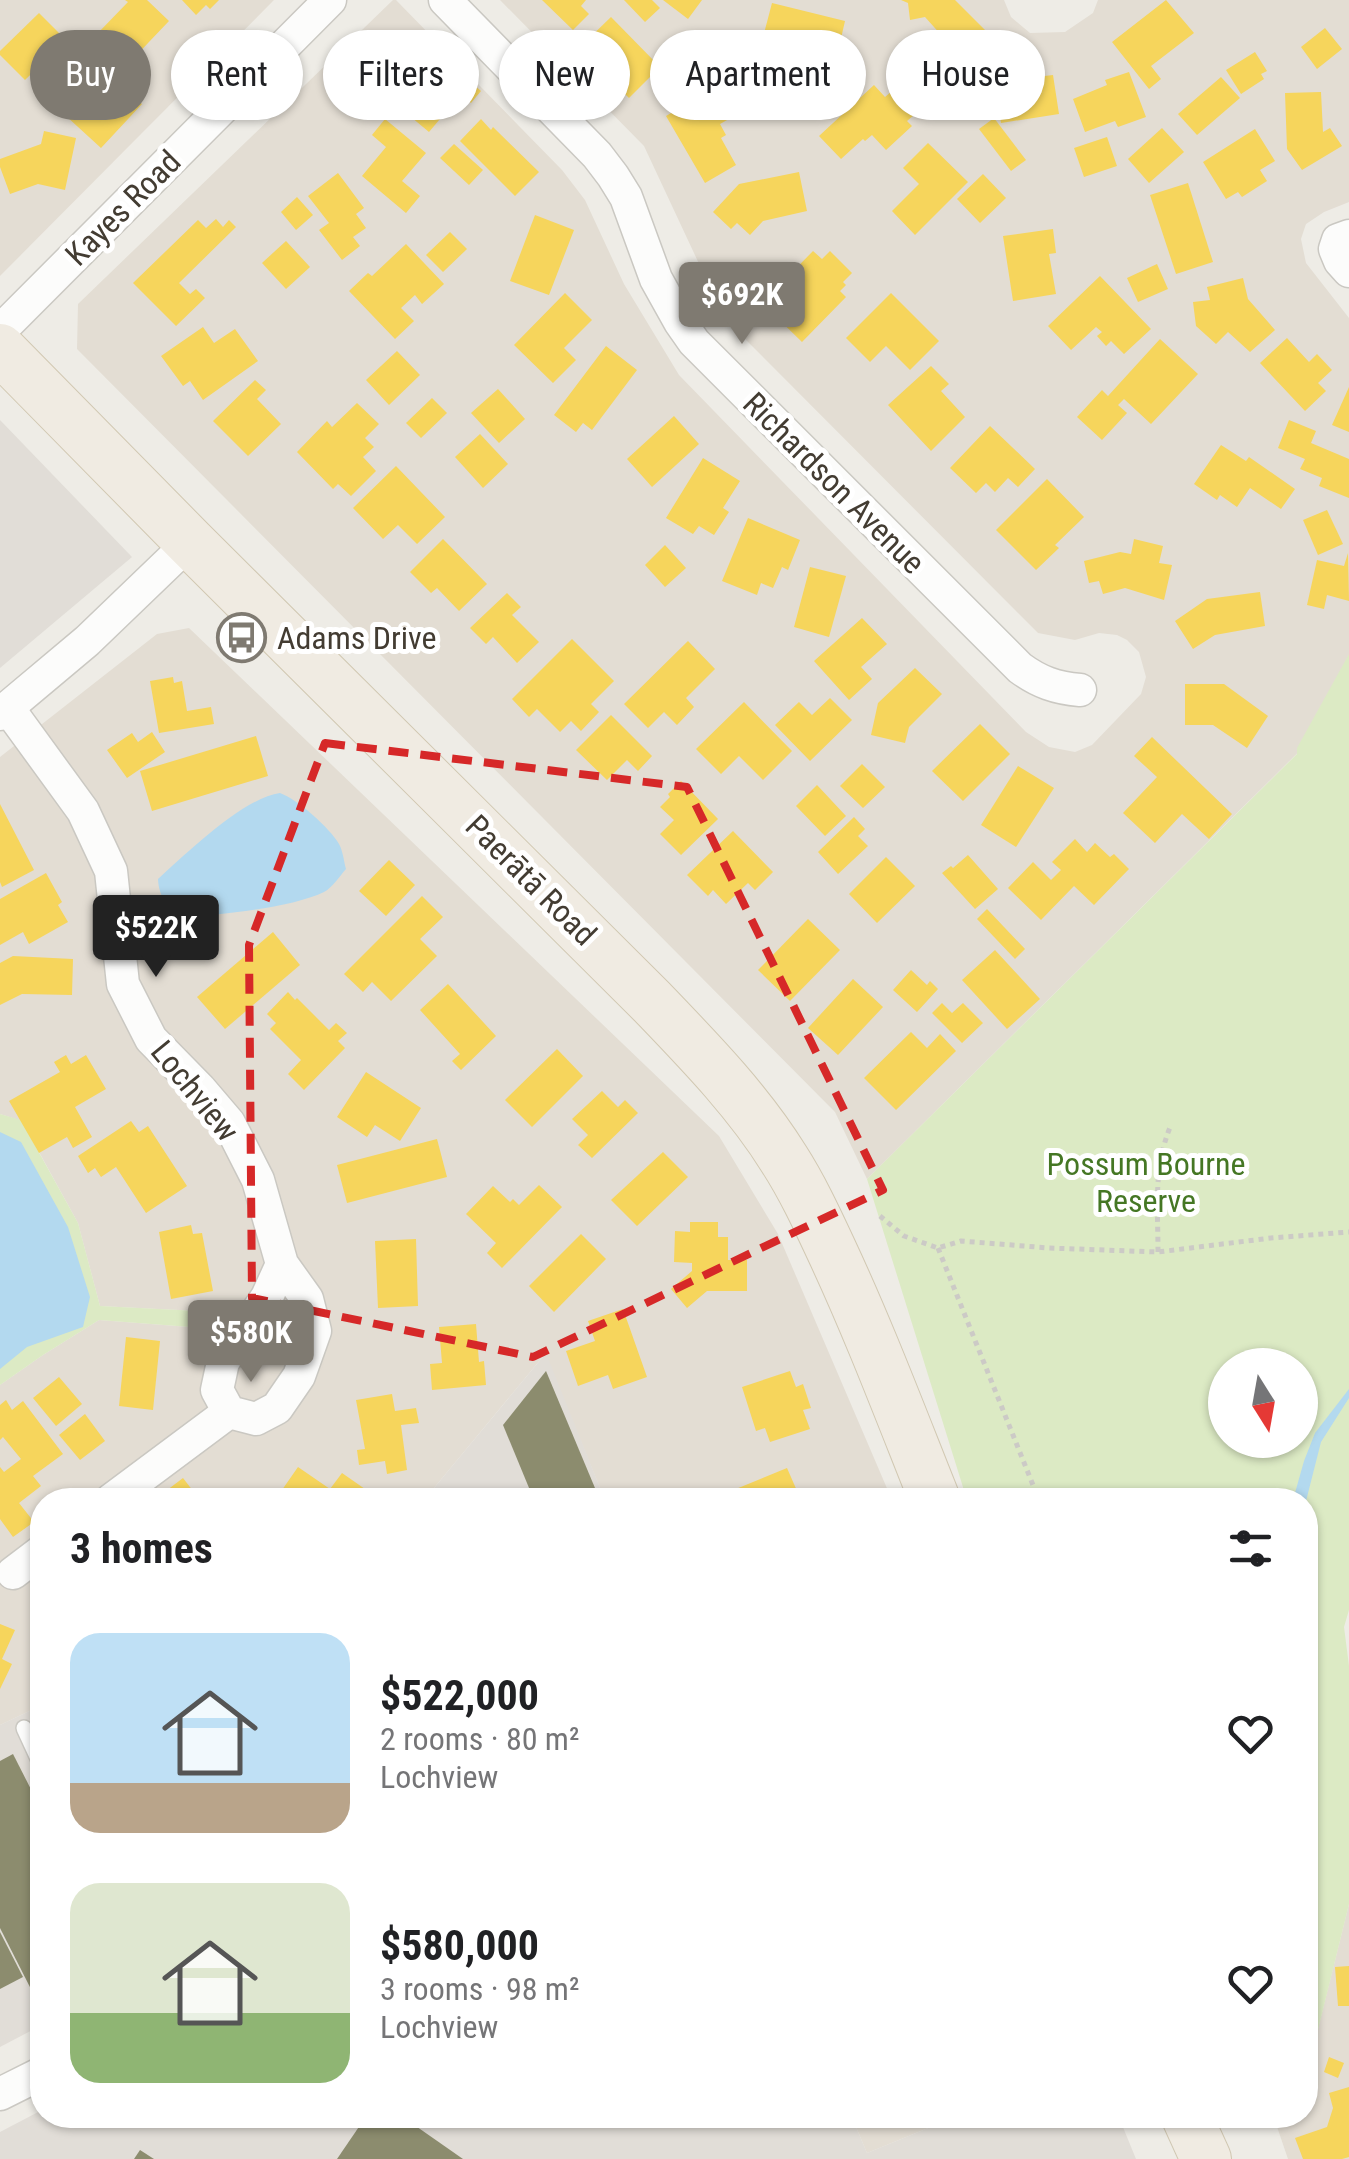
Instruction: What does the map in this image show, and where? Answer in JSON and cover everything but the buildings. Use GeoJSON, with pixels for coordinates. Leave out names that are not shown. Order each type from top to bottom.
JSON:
{"type":"FeatureCollection","features":[{"type":"Feature","properties":{"kind":"main road","name":"Paerātā Road"},"geometry":{"type":"LineString","coordinates":[[0,349],[706,1058],[764,1130],[812,1209],[851,1292],[930,1488]]}},
{"type":"Feature","properties":{"kind":"main road"},"geometry":{"type":"LineString","coordinates":[[1192,2128],[1206,2159]]}},
{"type":"Feature","properties":{"kind":"street","name":"Kayes Road"},"geometry":{"type":"LineString","coordinates":[[0,331],[330,0]]}},
{"type":"Feature","properties":{"kind":"street","name":"Richardson Avenue"},"geometry":{"type":"LineString","coordinates":[[444,0],[613,176],[636,222],[661,290],[694,342],[1020,668],[1043,683],[1080,690]]}},
{"type":"Feature","properties":{"kind":"street"},"geometry":{"type":"LineString","coordinates":[[1349,236],[1338,240],[1335,249],[1349,271]]}},
{"type":"Feature","properties":{"kind":"street"},"geometry":{"type":"LineString","coordinates":[[4,711],[190,542]]}},
{"type":"Feature","properties":{"kind":"street","name":"Lochview"},"geometry":{"type":"LineString","coordinates":[[4,711],[84,812],[111,872],[123,984],[151,1039],[230,1123],[258,1180],[282,1264],[307,1299],[316,1331],[299,1376],[277,1408],[256,1418],[229,1412]]}},
{"type":"Feature","properties":{"kind":"street"},"geometry":{"type":"LineString","coordinates":[[127,1488],[229,1412],[217,1390],[223,1362],[267,1297],[282,1264]]}},
{"type":"Feature","properties":{"kind":"street"},"geometry":{"type":"LineString","coordinates":[[12,1573],[30,1560]]}},
{"type":"Feature","properties":{"kind":"street"},"geometry":{"type":"LineString","coordinates":[[0,2094],[30,2079]]}},
{"type":"Feature","properties":{"kind":"lane"},"geometry":{"type":"LineString","coordinates":[[24,1728],[30,1741]]}},
{"type":"Feature","properties":{"kind":"path"},"geometry":{"type":"LineString","coordinates":[[1158,1252],[1158,1167],[1171,1125]]}},
{"type":"Feature","properties":{"kind":"path"},"geometry":{"type":"LineString","coordinates":[[880,1216],[904,1236],[938,1248],[961,1241],[1158,1252],[1349,1232]]}},
{"type":"Feature","properties":{"kind":"path"},"geometry":{"type":"LineString","coordinates":[[938,1248],[1034,1488]]}},
{"type":"Feature","properties":{"kind":"highlighted area"},"geometry":{"type":"Polygon","coordinates":[[[325,743],[687,787],[883,1190],[533,1357],[252,1298],[249,945],[325,743]]]}},
{"type":"Feature","properties":{"kind":"shaded area"},"geometry":{"type":"Polygon","coordinates":[[[0,0],[274,0],[244,30],[171,30],[171,104],[0,276],[0,0]]]}},
{"type":"Feature","properties":{"kind":"shaded area"},"geometry":{"type":"Polygon","coordinates":[[[396,0],[425,30],[362,30],[396,0]]]}},
{"type":"Feature","properties":{"kind":"shaded area"},"geometry":{"type":"Polygon","coordinates":[[[500,0],[1004,0],[1011,17],[1026,30],[886,30],[886,120],[1045,120],[1045,33],[1065,32],[1093,13],[1098,0],[1349,0],[1349,202],[1306,224],[1301,239],[1306,263],[1349,318],[1349,702],[867,1179],[835,1112],[77,349],[78,304],[269,120],[303,120],[303,87],[323,68],[323,120],[479,120],[479,85],[499,105],[499,120],[513,120],[585,200],[624,284],[679,375],[1026,732],[1049,747],[1075,752],[1092,745],[1141,694],[1146,677],[1139,652],[1117,635],[1099,633],[1075,640],[1038,633],[731,325],[644,146],[618,120],[630,120],[630,30],[530,30],[500,0]]]}},
{"type":"Feature","properties":{"kind":"shaded area"},"geometry":{"type":"Polygon","coordinates":[[[0,420],[132,557],[0,668],[0,420]]]}},
{"type":"Feature","properties":{"kind":"shaded area"},"geometry":{"type":"Polygon","coordinates":[[[189,628],[719,1136],[778,1234],[887,1488],[600,1488],[545,1354],[434,1488],[30,1488],[30,1711],[0,1725],[0,1385],[99,1320],[228,1330],[237,1313],[100,1306],[78,1223],[22,1121],[0,1114],[0,757],[157,634],[189,628]]]}},
{"type":"Feature","properties":{"kind":"shaded area"},"geometry":{"type":"Polygon","coordinates":[[[546,1353],[600,1488],[434,1488],[546,1353]]]}},
{"type":"Feature","properties":{"kind":"shaded area"},"geometry":{"type":"Polygon","coordinates":[[[30,1711],[30,2031],[0,2047],[0,1725],[30,1711]]]}},
{"type":"Feature","properties":{"kind":"shaded area"},"geometry":{"type":"Polygon","coordinates":[[[1349,1904],[1349,2159],[1288,2159],[1277,2128],[1318,2128],[1318,2029],[1349,1904]]]}},
{"type":"Feature","properties":{"kind":"shaded area"},"geometry":{"type":"Polygon","coordinates":[[[30,2116],[30,2128],[856,2128],[867,2153],[928,2128],[1123,2128],[1136,2159],[0,2159],[0,2132],[30,2116]]]}},
{"type":"Feature","properties":{"kind":"shaded area"},"geometry":{"type":"Polygon","coordinates":[[[856,2128],[928,2128],[867,2153],[856,2128]]]}},
{"type":"Feature","properties":{"kind":"green space","name":"Possum Bourne Reserve"},"geometry":{"type":"Polygon","coordinates":[[[1349,654],[1349,1610],[1344,1627],[1349,1666],[1349,1904],[1318,2030],[1318,1488],[963,1488],[867,1179],[1297,754],[1349,654]]]}},
{"type":"Feature","properties":{"kind":"green space"},"geometry":{"type":"Polygon","coordinates":[[[0,1114],[21,1120],[78,1223],[100,1306],[238,1313],[229,1330],[99,1320],[0,1385],[0,1114]]]}},
{"type":"Feature","properties":{"kind":"water"},"geometry":{"type":"Polygon","coordinates":[[[280,793],[312,815],[339,844],[346,869],[333,885],[310,898],[254,910],[181,917],[172,910],[162,897],[158,879],[233,816],[265,797],[280,793]]]}},
{"type":"Feature","properties":{"kind":"water"},"geometry":{"type":"Polygon","coordinates":[[[0,1132],[21,1142],[68,1227],[90,1297],[83,1327],[27,1347],[0,1369],[0,1132]]]}},
{"type":"Feature","properties":{"kind":"water"},"geometry":{"type":"Polygon","coordinates":[[[1349,1389],[1349,1398],[1321,1442],[1318,1454],[1318,1429],[1349,1389]]]}},
{"type":"Feature","properties":{"kind":"water"},"geometry":{"type":"Polygon","coordinates":[[[1317,1458],[1309,1488],[1296,1488],[1304,1461],[1317,1458]]]}},
{"type":"Feature","properties":{"kind":"place","name":"Adams Drive"},"geometry":{"type":"Point","coordinates":[242,638]}}]}
